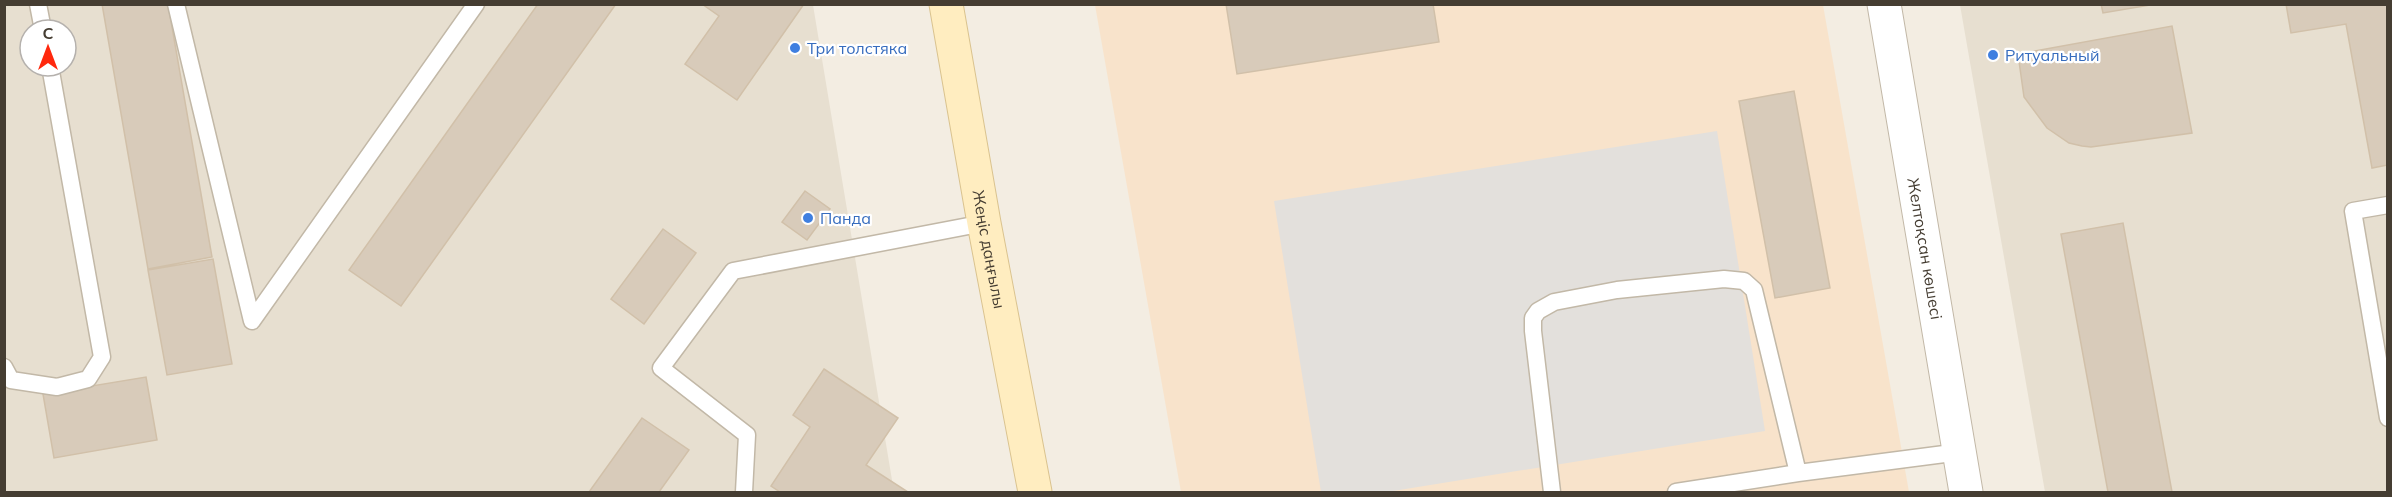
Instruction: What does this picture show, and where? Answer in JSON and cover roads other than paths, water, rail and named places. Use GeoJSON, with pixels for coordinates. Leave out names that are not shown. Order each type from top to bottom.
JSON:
{"type":"FeatureCollection","features":[{"type":"Feature","properties":{"kind":"main road","name":"Жеңіс даңғылы"},"geometry":{"type":"LineString","coordinates":[[946,4],[984,223],[1035,492]]}},
{"type":"Feature","properties":{"kind":"street","name":"Желтоқсан көшесі"},"geometry":{"type":"LineString","coordinates":[[1884,4],[1966,492]]}},
{"type":"Feature","properties":{"kind":"lane"},"geometry":{"type":"LineString","coordinates":[[176,4],[252,321],[476,4]]}},
{"type":"Feature","properties":{"kind":"lane"},"geometry":{"type":"LineString","coordinates":[[4,367],[11,380],[57,387],[87,379],[102,357],[52,78]]}},
{"type":"Feature","properties":{"kind":"lane"},"geometry":{"type":"LineString","coordinates":[[2388,205],[2353,211],[2388,418]]}},
{"type":"Feature","properties":{"kind":"lane"},"geometry":{"type":"LineString","coordinates":[[744,492],[747,435],[661,368],[733,271],[984,223]]}},
{"type":"Feature","properties":{"kind":"lane"},"geometry":{"type":"LineString","coordinates":[[1552,492],[1533,332],[1533,318],[1538,311],[1554,302],[1617,291],[1724,279],[1744,281],[1754,291],[1798,473]]}},
{"type":"Feature","properties":{"kind":"lane"},"geometry":{"type":"LineString","coordinates":[[1676,492],[1960,452]]}},
{"type":"Feature","properties":{"kind":"place","name":"Три толстяка"},"geometry":{"type":"Point","coordinates":[795,48]}},
{"type":"Feature","properties":{"kind":"place","name":"Ритуальный"},"geometry":{"type":"Point","coordinates":[1993,55]}},
{"type":"Feature","properties":{"kind":"place","name":"Панда"},"geometry":{"type":"Point","coordinates":[808,218]}}]}
